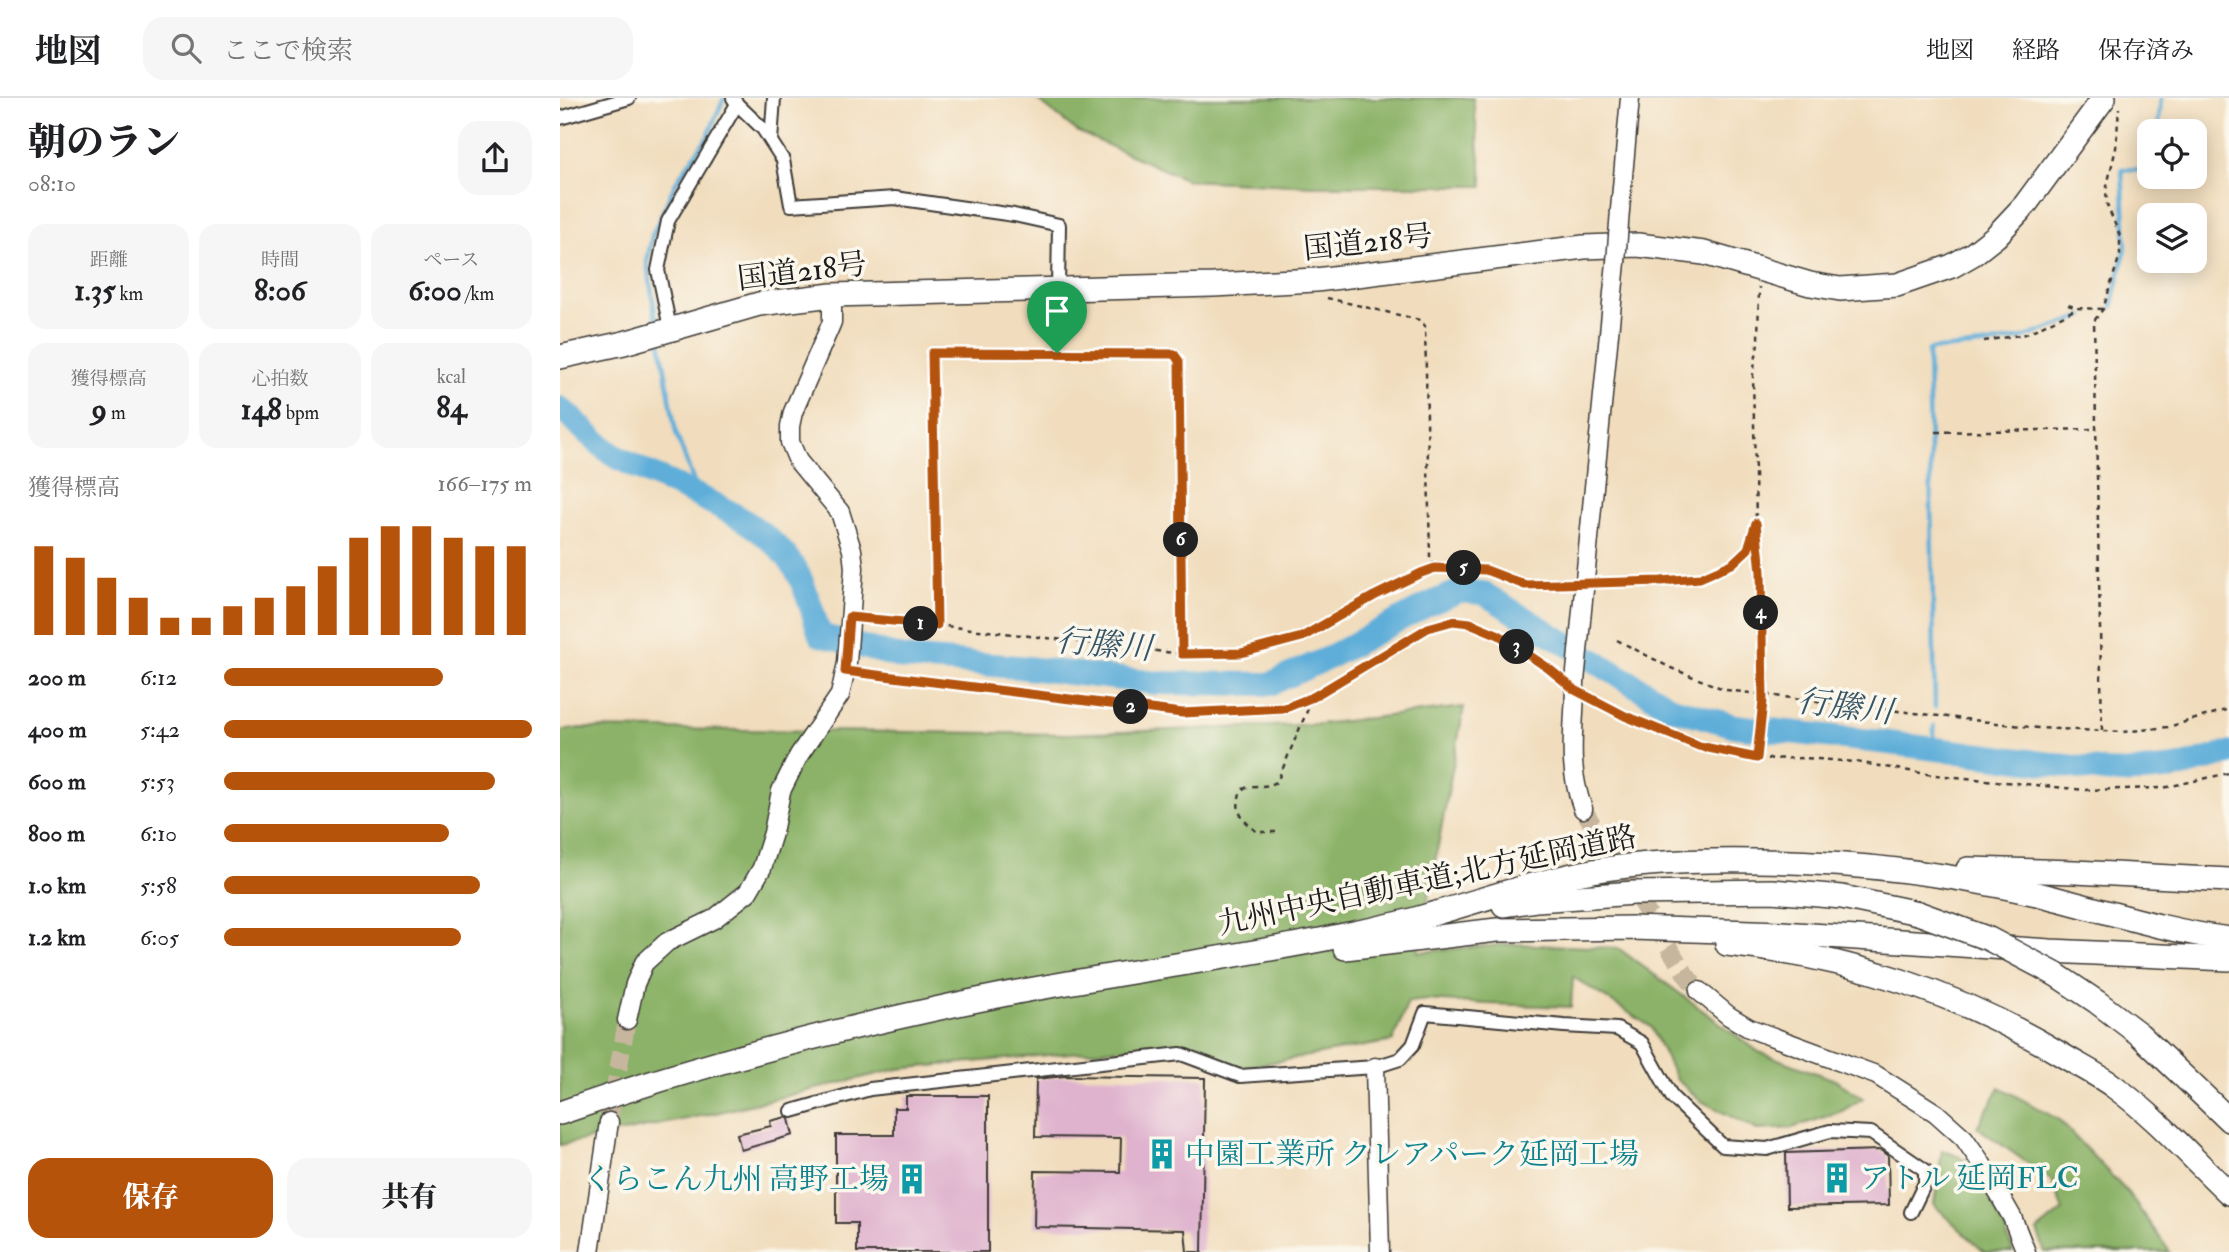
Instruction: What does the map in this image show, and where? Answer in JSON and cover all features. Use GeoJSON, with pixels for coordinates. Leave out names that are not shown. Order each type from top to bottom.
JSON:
{"type":"FeatureCollection","features":[{"type":"Feature","properties":{"kind":"highway","name":"国道218号"},"geometry":{"type":"LineString","coordinates":[[560,357],[624,343],[759,304],[832,295],[1316,280],[1584,247],[1638,245],[1704,253],[1810,284],[1840,289],[1897,285],[1952,266],[1996,236],[2025,205],[2104,98]]}},
{"type":"Feature","properties":{"kind":"highway","name":"九州中央自動車道;北方延岡道路"},"geometry":{"type":"LineString","coordinates":[[560,1113],[674,1076],[846,1029],[1008,994],[1401,923],[1548,880],[1619,867],[1686,861],[1836,863],[1993,885],[2229,939]]}},
{"type":"Feature","properties":{"kind":"highway"},"geometry":{"type":"LineString","coordinates":[[1836,863],[2229,880]]}},
{"type":"Feature","properties":{"kind":"highway"},"geometry":{"type":"LineString","coordinates":[[1401,923],[1537,900],[1684,891],[1808,893],[1842,897],[1918,913],[1989,939],[2055,974],[2138,1034],[2229,1120]]}},
{"type":"Feature","properties":{"kind":"highway","name":"九州中央自動車道;北方延岡道路"},"geometry":{"type":"LineString","coordinates":[[1178,965],[1416,941],[1462,933],[1540,928],[1696,929],[2229,959]]}},
{"type":"Feature","properties":{"kind":"highway"},"geometry":{"type":"LineString","coordinates":[[1416,941],[1520,936],[1626,936],[1729,944],[1792,953],[1861,968],[1947,996],[2010,1025],[2072,1061],[2119,1090],[2229,1193]]}},
{"type":"Feature","properties":{"kind":"highway"},"geometry":{"type":"LineString","coordinates":[[2072,1061],[2117,1094],[2156,1130],[2229,1209]]}},
{"type":"Feature","properties":{"kind":"street"},"geometry":{"type":"LineString","coordinates":[[560,118],[626,98]]}},
{"type":"Feature","properties":{"kind":"street"},"geometry":{"type":"LineString","coordinates":[[771,141],[774,102],[785,98]]}},
{"type":"Feature","properties":{"kind":"street"},"geometry":{"type":"LineString","coordinates":[[1583,810],[1576,792],[1571,750],[1575,686],[1630,98]]}},
{"type":"Feature","properties":{"kind":"street"},"geometry":{"type":"LineString","coordinates":[[661,331],[658,270],[668,221],[734,100],[763,129],[783,160],[791,205],[895,198],[1014,215],[1059,225],[1058,288]]}},
{"type":"Feature","properties":{"kind":"street"},"geometry":{"type":"LineString","coordinates":[[627,1020],[635,984],[644,963],[667,942],[714,919],[748,892],[762,868],[773,833],[781,791],[799,755],[840,695],[846,667],[854,568],[848,532],[840,512],[798,461],[790,442],[793,412],[832,322],[832,295]]}},
{"type":"Feature","properties":{"kind":"street"},"geometry":{"type":"LineString","coordinates":[[1699,991],[1729,1016],[1749,1028],[1876,1075],[1936,1113],[1964,1138],[1980,1161],[2012,1217],[2026,1252]]}},
{"type":"Feature","properties":{"kind":"street"},"geometry":{"type":"LineString","coordinates":[[792,1111],[870,1089],[1181,1054],[1240,1076],[1375,1067],[1400,1059],[1413,1045],[1425,1013],[1564,1027],[1617,1029],[1642,1043],[1672,1097],[1723,1146],[1767,1149],[1830,1131],[1871,1133],[1925,1170],[1925,1183],[1911,1212]]}},
{"type":"Feature","properties":{"kind":"street"},"geometry":{"type":"LineString","coordinates":[[1375,1067],[1380,1252]]}},
{"type":"Feature","properties":{"kind":"street"},"geometry":{"type":"LineString","coordinates":[[590,1252],[609,1122]]}},
{"type":"Feature","properties":{"kind":"path"},"geometry":{"type":"LineString","coordinates":[[2102,730],[2094,321],[2103,309],[2120,256],[2120,236],[2107,205],[2106,190],[2116,148],[2120,98]]}},
{"type":"Feature","properties":{"kind":"path"},"geometry":{"type":"LineString","coordinates":[[1757,757],[1763,701],[1753,375],[1758,343],[1760,269]]}},
{"type":"Feature","properties":{"kind":"path"},"geometry":{"type":"LineString","coordinates":[[1057,353],[1058,288]]}},
{"type":"Feature","properties":{"kind":"path"},"geometry":{"type":"LineString","coordinates":[[1325,298],[1420,320],[1425,326],[1430,557],[1435,568]]}},
{"type":"Feature","properties":{"kind":"path"},"geometry":{"type":"LineString","coordinates":[[2068,305],[2078,309],[2103,309]]}},
{"type":"Feature","properties":{"kind":"path"},"geometry":{"type":"LineString","coordinates":[[1984,341],[2026,334],[2078,309]]}},
{"type":"Feature","properties":{"kind":"path"},"geometry":{"type":"LineString","coordinates":[[937,625],[932,353],[1174,354],[1179,361],[1182,654]]}},
{"type":"Feature","properties":{"kind":"path"},"geometry":{"type":"LineString","coordinates":[[1936,432],[2095,429]]}},
{"type":"Feature","properties":{"kind":"path"},"geometry":{"type":"LineString","coordinates":[[849,620],[937,625],[1182,654],[1241,653],[1302,637],[1374,596],[1435,568],[1486,570],[1525,585],[1700,578],[1732,564],[1748,549],[1756,523]]}},
{"type":"Feature","properties":{"kind":"path"},"geometry":{"type":"LineString","coordinates":[[846,667],[1182,713],[1285,708],[1313,697],[1428,628],[1453,621],[1470,623],[1499,635],[1625,716],[1699,746],[1757,757],[1843,761],[1927,774],[2085,790],[2163,788],[2229,774]]}},
{"type":"Feature","properties":{"kind":"path"},"geometry":{"type":"LineString","coordinates":[[1617,640],[1671,668],[1726,690],[2038,728],[2123,732],[2168,727],[2229,709]]}},
{"type":"Feature","properties":{"kind":"path"},"geometry":{"type":"LineString","coordinates":[[1276,832],[1257,832],[1242,819],[1237,804],[1241,790],[1251,785],[1268,787],[1277,782],[1313,697]]}},
{"type":"Feature","properties":{"kind":"green space"},"geometry":{"type":"Polygon","coordinates":[[[1035,98],[1473,98],[1483,186],[1312,186],[1187,180],[1078,132],[1035,98]]]}},
{"type":"Feature","properties":{"kind":"green space"},"geometry":{"type":"Polygon","coordinates":[[[1464,707],[1418,952],[1512,944],[1618,948],[1759,1052],[1835,1080],[1863,1098],[1842,1111],[1792,1128],[1757,1130],[1701,1101],[1676,1079],[1651,1027],[1573,977],[1571,1007],[1427,1000],[1408,1002],[1393,1041],[1240,1068],[1178,1043],[898,1069],[720,1112],[560,1145],[560,731],[580,728],[1068,734],[1320,724],[1464,707]]]}},
{"type":"Feature","properties":{"kind":"green space"},"geometry":{"type":"Polygon","coordinates":[[[2000,1087],[2059,1120],[2128,1193],[2170,1252],[2045,1252],[2037,1231],[2063,1210],[2051,1180],[1977,1127],[2000,1087]]]}},
{"type":"Feature","properties":{"kind":"green space"},"geometry":{"type":"Polygon","coordinates":[[[1942,1150],[1970,1161],[2003,1224],[2013,1252],[1984,1252],[1934,1205],[1942,1150]]]}},
{"type":"Feature","properties":{"kind":"building","name":"中園工業所 クレアパーク延岡工場"},"geometry":{"type":"Polygon","coordinates":[[[1065,1076],[1205,1078],[1202,1252],[1187,1252],[1185,1230],[1034,1227],[1035,1171],[1120,1172],[1121,1138],[1035,1137],[1036,1079],[1065,1076]]]}},
{"type":"Feature","properties":{"kind":"building","name":"くらこん九州 高野工場"},"geometry":{"type":"Polygon","coordinates":[[[906,1096],[988,1096],[988,1252],[857,1252],[857,1223],[836,1223],[836,1135],[894,1135],[894,1108],[906,1108],[906,1096]]]}},
{"type":"Feature","properties":{"kind":"building"},"geometry":{"type":"Polygon","coordinates":[[[786,1117],[793,1135],[741,1150],[737,1134],[771,1126],[770,1121],[786,1117]]]}},
{"type":"Feature","properties":{"kind":"building","name":"アトル 延岡FLC"},"geometry":{"type":"Polygon","coordinates":[[[1880,1150],[1888,1155],[1889,1205],[1787,1207],[1786,1153],[1880,1150]]]}},
{"type":"Feature","properties":{"kind":"waterway"},"geometry":{"type":"LineString","coordinates":[[657,326],[647,262],[652,236],[676,182],[708,136],[724,98]]}},
{"type":"Feature","properties":{"kind":"waterway"},"geometry":{"type":"LineString","coordinates":[[2159,119],[2161,98]]}},
{"type":"Feature","properties":{"kind":"waterway"},"geometry":{"type":"LineString","coordinates":[[2112,307],[2126,246],[2122,169],[2137,170]]}},
{"type":"Feature","properties":{"kind":"waterway"},"geometry":{"type":"LineString","coordinates":[[1935,707],[1928,350],[2023,338],[2084,316]]}},
{"type":"Feature","properties":{"kind":"waterway"},"geometry":{"type":"LineString","coordinates":[[660,341],[676,433],[700,499]]}},
{"type":"Feature","properties":{"kind":"waterway","name":"行縢川"},"geometry":{"type":"LineString","coordinates":[[560,408],[617,457],[715,504],[762,533],[781,550],[796,570],[807,593],[820,635],[903,658],[1018,667],[1157,683],[1270,684],[1328,658],[1429,604],[1460,591],[1483,593],[1672,708],[1735,726],[2121,773],[2176,768],[2229,753]]}},
{"type":"Feature","properties":{"kind":"waterway"},"geometry":{"type":"LineString","coordinates":[[1934,726],[1934,749]]}},
{"type":"Feature","properties":{"kind":"tunnel"},"geometry":{"type":"LineString","coordinates":[[1583,809],[1686,975],[1699,991]]}},
{"type":"Feature","properties":{"kind":"tunnel"},"geometry":{"type":"LineString","coordinates":[[609,1122],[627,1020]]}},
{"type":"Feature","properties":{"kind":"place","name":"中園工業所 クレアパーク延岡工場"},"geometry":{"type":"Point","coordinates":[1162,1154]}},
{"type":"Feature","properties":{"kind":"place","name":"アトル 延岡FLC"},"geometry":{"type":"Point","coordinates":[1837,1178]}},
{"type":"Feature","properties":{"kind":"place","name":"くらこん九州 高野工場"},"geometry":{"type":"Point","coordinates":[912,1179]}},
{"type":"Feature","properties":{"kind":"route"},"geometry":{"type":"LineString","coordinates":[[932,353],[1057,353],[1174,354],[1179,361],[1182,654],[1241,653],[1302,637],[1374,596],[1435,568],[1486,570],[1525,585],[1700,578],[1732,564],[1748,549],[1756,523],[1761,572],[1763,701],[1757,758],[1699,746],[1625,716],[1575,690],[1499,635],[1470,623],[1453,621],[1428,628],[1313,697],[1285,708],[1182,713],[845,671],[849,617],[937,625],[932,353]]}}]}
